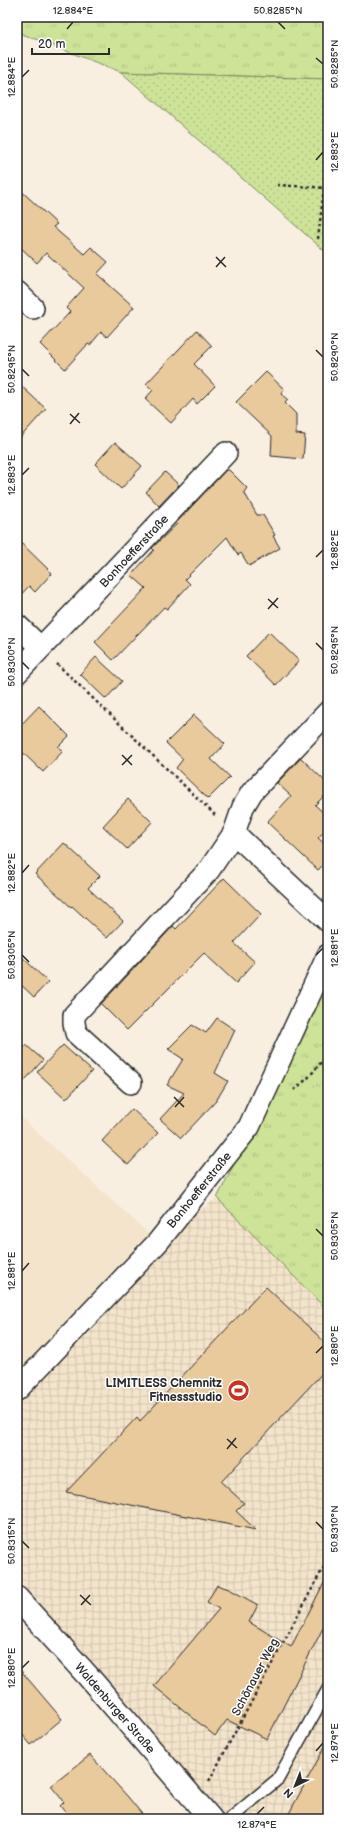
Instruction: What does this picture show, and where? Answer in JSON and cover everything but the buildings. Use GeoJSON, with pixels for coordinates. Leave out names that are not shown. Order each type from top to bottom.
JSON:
{"type":"FeatureCollection","features":[{"type":"Feature","properties":{"kind":"street"},"geometry":{"type":"LineString","coordinates":[[17,292],[34,308]]}},
{"type":"Feature","properties":{"kind":"street","name":"Bonhoefferstraße"},"geometry":{"type":"LineString","coordinates":[[17,673],[226,453]]}},
{"type":"Feature","properties":{"kind":"street"},"geometry":{"type":"LineString","coordinates":[[17,626],[41,648]]}},
{"type":"Feature","properties":{"kind":"street"},"geometry":{"type":"LineString","coordinates":[[131,1083],[76,1033],[74,1015],[209,870],[234,834],[244,807],[252,792],[328,712]]}},
{"type":"Feature","properties":{"kind":"street"},"geometry":{"type":"LineString","coordinates":[[234,834],[328,921]]}},
{"type":"Feature","properties":{"kind":"street","name":"Bonhoefferstraße"},"geometry":{"type":"LineString","coordinates":[[17,1390],[158,1242],[249,1127],[328,955]]}},
{"type":"Feature","properties":{"kind":"street","name":"Waldenburger Straße"},"geometry":{"type":"LineString","coordinates":[[17,1598],[205,1811]]}},
{"type":"Feature","properties":{"kind":"lane"},"geometry":{"type":"LineString","coordinates":[[230,1819],[278,1779],[328,1689]]}},
{"type":"Feature","properties":{"kind":"path"},"geometry":{"type":"LineString","coordinates":[[277,185],[328,188]]}},
{"type":"Feature","properties":{"kind":"path"},"geometry":{"type":"LineString","coordinates":[[318,239],[324,188]]}},
{"type":"Feature","properties":{"kind":"path"},"geometry":{"type":"LineString","coordinates":[[41,648],[234,834]]}},
{"type":"Feature","properties":{"kind":"path","name":"Schönauer Weg"},"geometry":{"type":"LineString","coordinates":[[205,1811],[328,1559]]}},
{"type":"Feature","properties":{"kind":"shaded area"},"geometry":{"type":"Polygon","coordinates":[[[17,1114],[158,1242],[17,1390],[17,1114]]]}},
{"type":"Feature","properties":{"kind":"shaded area"},"geometry":{"type":"Polygon","coordinates":[[[217,1198],[328,1311],[328,1819],[211,1819],[17,1600],[17,1391],[158,1242],[217,1198]]]}},
{"type":"Feature","properties":{"kind":"green space"},"geometry":{"type":"Polygon","coordinates":[[[17,17],[328,17],[328,79],[121,72],[17,32],[17,17]]]}},
{"type":"Feature","properties":{"kind":"green space"},"geometry":{"type":"Polygon","coordinates":[[[121,72],[328,79],[328,254],[121,72]]]}},
{"type":"Feature","properties":{"kind":"green space"},"geometry":{"type":"Polygon","coordinates":[[[328,977],[328,1311],[217,1198],[328,977]]]}},
{"type":"Feature","properties":{"kind":"place","name":"LIMITLESS Chemnitz Fitnessstudio"},"geometry":{"type":"Point","coordinates":[238,1390]}}]}
